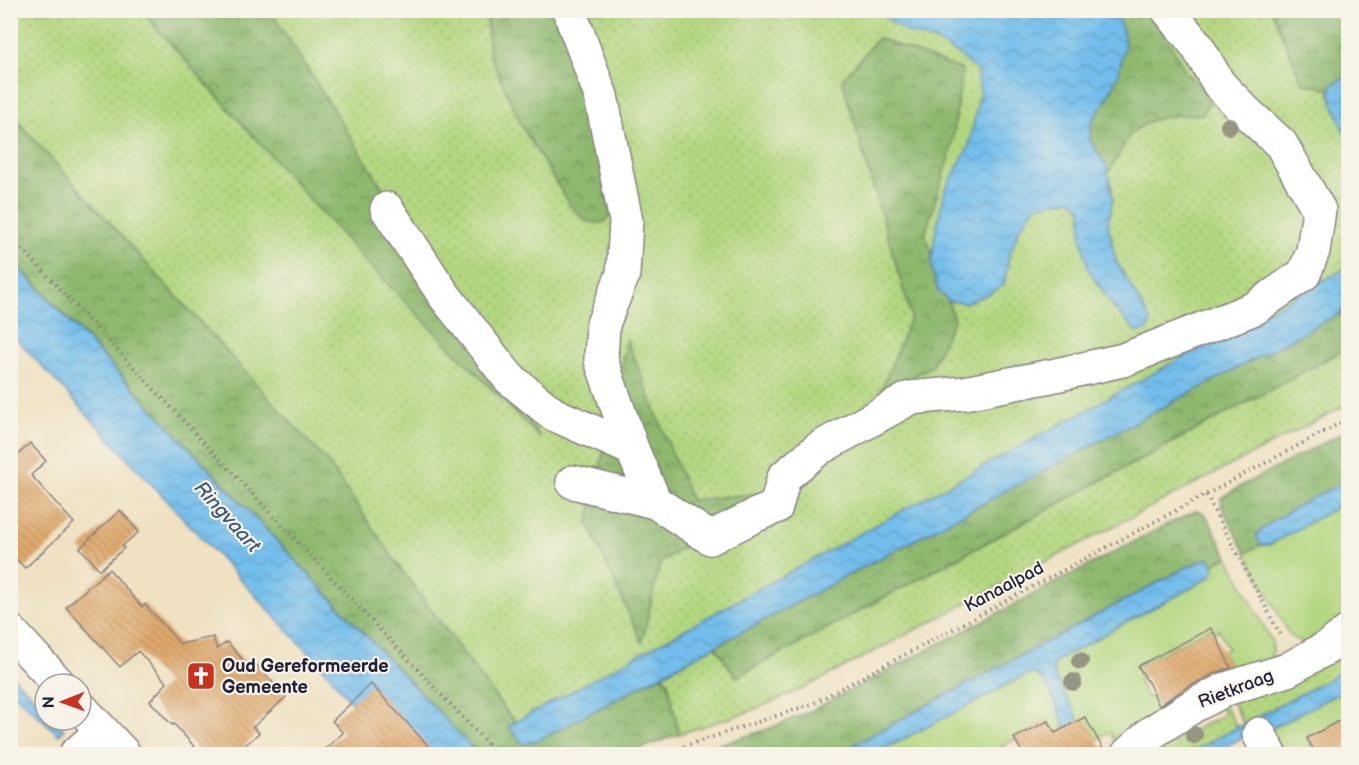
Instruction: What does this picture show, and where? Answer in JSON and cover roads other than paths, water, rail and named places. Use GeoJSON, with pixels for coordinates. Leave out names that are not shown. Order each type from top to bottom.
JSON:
{"type":"FeatureCollection","features":[{"type":"Feature","properties":{"kind":"street"},"geometry":{"type":"LineString","coordinates":[[569,10],[601,96],[626,221],[622,274],[603,324],[601,360],[655,502]]}},
{"type":"Feature","properties":{"kind":"street"},"geometry":{"type":"LineString","coordinates":[[573,482],[655,502],[710,538],[776,507],[784,477],[818,449],[910,398],[964,393],[1123,360],[1255,308],[1304,274],[1313,251],[1319,210],[1281,144],[1219,84],[1197,46],[1168,10]]}},
{"type":"Feature","properties":{"kind":"street"},"geometry":{"type":"LineString","coordinates":[[387,208],[444,295],[509,378],[553,414],[633,448]]}},
{"type":"Feature","properties":{"kind":"street"},"geometry":{"type":"LineString","coordinates":[[10,631],[48,672]]}},
{"type":"Feature","properties":{"kind":"street","name":"Rietkraag"},"geometry":{"type":"LineString","coordinates":[[1128,754],[1167,722],[1211,696],[1226,689],[1275,675],[1297,665],[1348,632]]}},
{"type":"Feature","properties":{"kind":"street"},"geometry":{"type":"LineString","coordinates":[[93,720],[124,754]]}},
{"type":"Feature","properties":{"kind":"street"},"geometry":{"type":"LineString","coordinates":[[76,754],[86,732]]}},
{"type":"Feature","properties":{"kind":"water"},"geometry":{"type":"Polygon","coordinates":[[[881,11],[1111,11],[1120,22],[1125,42],[1119,73],[1106,100],[1092,121],[1090,140],[1106,165],[1110,181],[1113,199],[1108,223],[1116,261],[1151,321],[1148,330],[1137,332],[1113,307],[1088,269],[1081,234],[1082,209],[1071,199],[1036,206],[1019,229],[1009,256],[1004,285],[985,296],[965,303],[949,301],[938,291],[931,264],[936,229],[945,190],[969,146],[980,92],[977,71],[960,55],[935,41],[906,32],[881,11]]]}},
{"type":"Feature","properties":{"kind":"water"},"geometry":{"type":"Polygon","coordinates":[[[1348,75],[1348,142],[1330,95],[1332,85],[1348,75]]]}},
{"type":"Feature","properties":{"kind":"water","name":"Ringvaart"},"geometry":{"type":"Polygon","coordinates":[[[10,258],[478,754],[393,754],[331,677],[11,333],[10,258]]]}},
{"type":"Feature","properties":{"kind":"water"},"geometry":{"type":"Polygon","coordinates":[[[1348,267],[1348,309],[537,741],[523,744],[508,726],[1348,267]]]}},
{"type":"Feature","properties":{"kind":"water"},"geometry":{"type":"Polygon","coordinates":[[[1348,480],[1348,501],[1269,545],[1261,545],[1256,535],[1266,526],[1348,480]]]}},
{"type":"Feature","properties":{"kind":"water"},"geometry":{"type":"Polygon","coordinates":[[[1208,558],[1215,567],[1212,575],[1057,661],[1053,667],[1054,675],[1082,725],[1068,731],[1043,680],[1034,674],[1029,674],[874,754],[836,754],[1191,565],[1208,558]]]}},
{"type":"Feature","properties":{"kind":"water"},"geometry":{"type":"Polygon","coordinates":[[[1348,669],[1348,688],[1269,730],[1266,726],[1211,754],[1187,754],[1348,669]]]}},
{"type":"Feature","properties":{"kind":"water"},"geometry":{"type":"Polygon","coordinates":[[[10,673],[33,697],[33,711],[11,691],[10,673]]]}},
{"type":"Feature","properties":{"kind":"place","name":"Oud Gereformeerde Gemeente"},"geometry":{"type":"Point","coordinates":[201,676]}}]}
